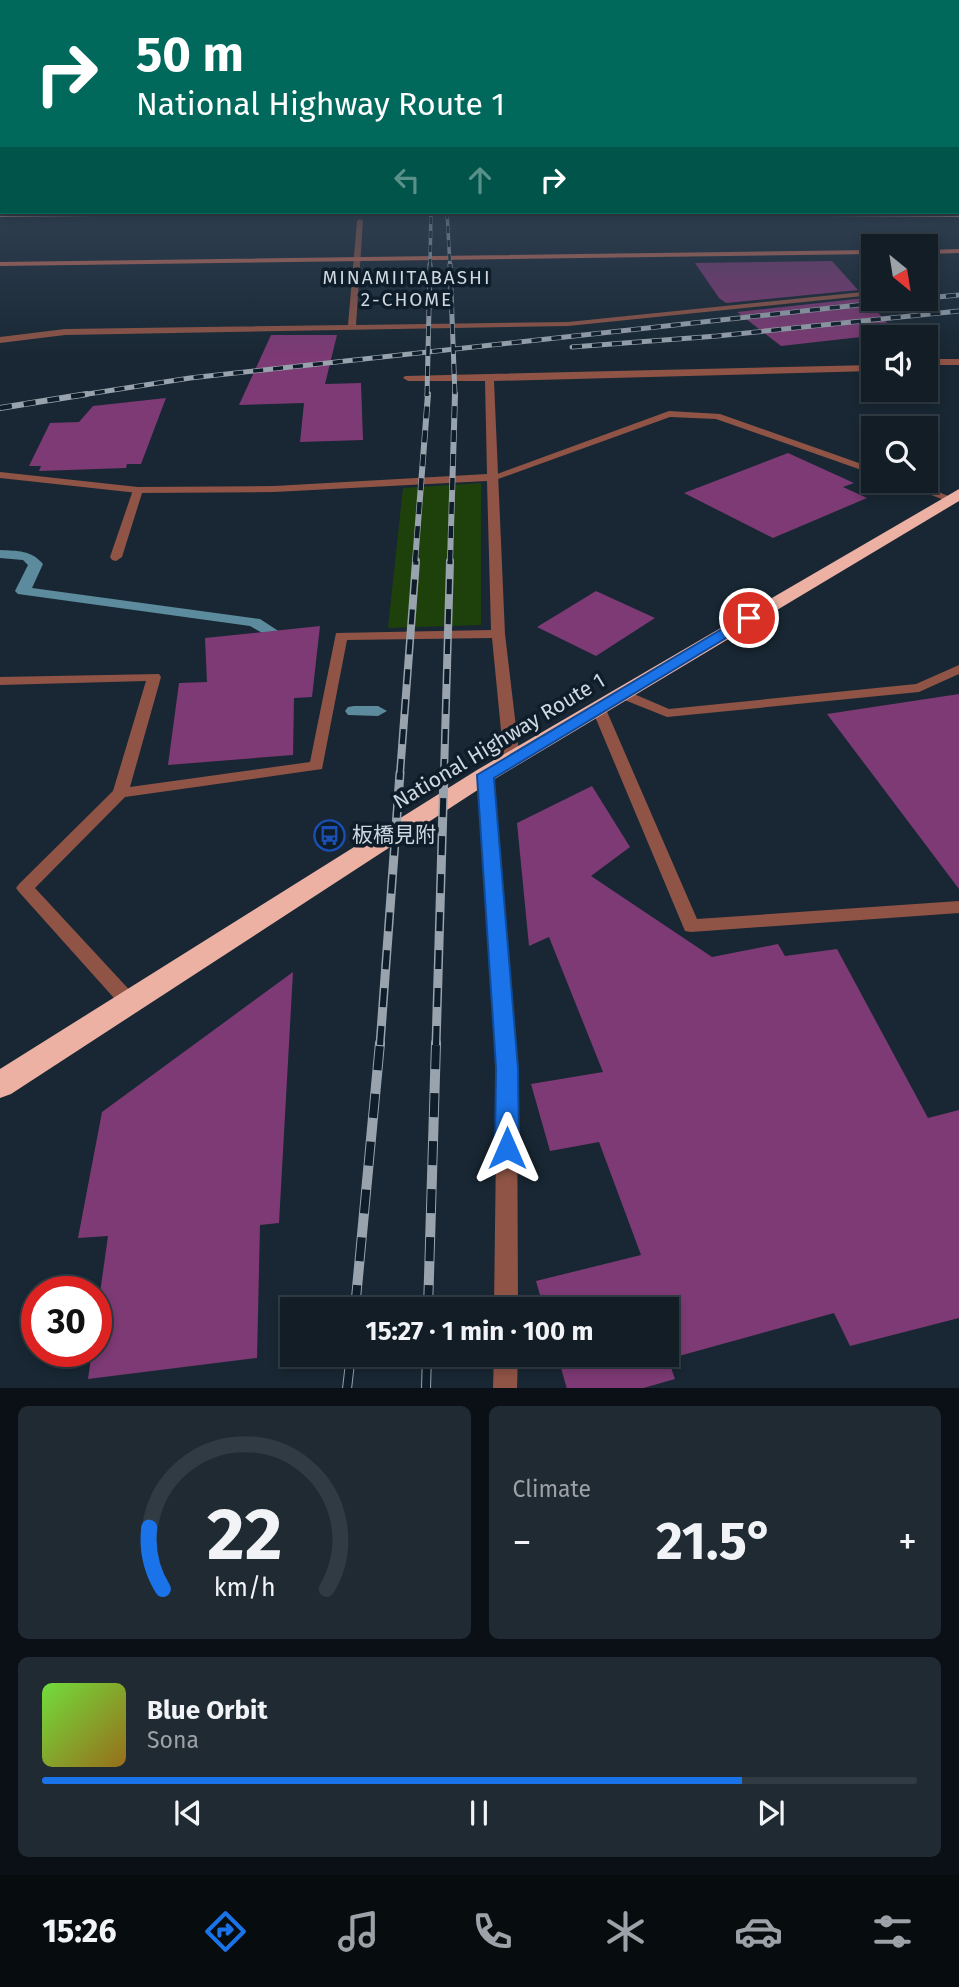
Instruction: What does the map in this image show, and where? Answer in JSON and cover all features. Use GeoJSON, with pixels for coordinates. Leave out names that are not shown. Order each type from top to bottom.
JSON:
{"type":"FeatureCollection","features":[{"type":"Feature","properties":{"kind":"highway","name":"National Highway Route 1"},"geometry":{"type":"LineString","coordinates":[[0,1085],[485,775],[954,496]]}},
{"type":"Feature","properties":{"kind":"street"},"geometry":{"type":"LineString","coordinates":[[352,327],[359,227]]}},
{"type":"Feature","properties":{"kind":"street"},"geometry":{"type":"LineString","coordinates":[[938,252],[959,251]]}},
{"type":"Feature","properties":{"kind":"street"},"geometry":{"type":"LineString","coordinates":[[0,264],[861,252]]}},
{"type":"Feature","properties":{"kind":"street"},"geometry":{"type":"LineString","coordinates":[[0,340],[65,332],[568,324],[861,294]]}},
{"type":"Feature","properties":{"kind":"street"},"geometry":{"type":"LineString","coordinates":[[938,362],[959,362]]}},
{"type":"Feature","properties":{"kind":"street"},"geometry":{"type":"LineString","coordinates":[[408,378],[861,368]]}},
{"type":"Feature","properties":{"kind":"street"},"geometry":{"type":"LineString","coordinates":[[489,378],[498,634],[512,761]]}},
{"type":"Feature","properties":{"kind":"street"},"geometry":{"type":"LineString","coordinates":[[0,475],[138,490],[274,489],[494,477],[669,414],[717,416],[861,467]]}},
{"type":"Feature","properties":{"kind":"street"},"geometry":{"type":"LineString","coordinates":[[116,557],[138,490]]}},
{"type":"Feature","properties":{"kind":"street"},"geometry":{"type":"LineString","coordinates":[[120,793],[317,766],[341,636],[498,634]]}},
{"type":"Feature","properties":{"kind":"street"},"geometry":{"type":"LineString","coordinates":[[622,694],[667,713],[919,688],[959,669]]}},
{"type":"Feature","properties":{"kind":"street"},"geometry":{"type":"LineString","coordinates":[[0,681],[154,677],[120,793],[25,888],[129,1002]]}},
{"type":"Feature","properties":{"kind":"street"},"geometry":{"type":"LineString","coordinates":[[598,706],[691,926],[959,907]]}},
{"type":"Feature","properties":{"kind":"street"},"geometry":{"type":"LineString","coordinates":[[485,775],[507,1068],[506,1297]]}},
{"type":"Feature","properties":{"kind":"street"},"geometry":{"type":"LineString","coordinates":[[505,1388],[506,1367]]}},
{"type":"Feature","properties":{"kind":"green space"},"geometry":{"type":"Polygon","coordinates":[[[481,483],[481,625],[388,628],[403,488],[481,483]]]}},
{"type":"Feature","properties":{"kind":"building"},"geometry":{"type":"Polygon","coordinates":[[[832,261],[858,290],[726,303],[719,298],[695,263],[832,261]]]}},
{"type":"Feature","properties":{"kind":"building"},"geometry":{"type":"Polygon","coordinates":[[[861,298],[861,312],[877,312],[889,325],[861,325],[861,337],[781,346],[737,312],[861,298]]]}},
{"type":"Feature","properties":{"kind":"building"},"geometry":{"type":"Polygon","coordinates":[[[271,335],[337,335],[325,384],[361,383],[363,440],[300,442],[304,403],[239,405],[271,335]]]}},
{"type":"Feature","properties":{"kind":"building"},"geometry":{"type":"Polygon","coordinates":[[[166,398],[141,464],[127,464],[126,468],[39,471],[41,466],[29,466],[50,423],[79,422],[93,406],[166,398]]]}},
{"type":"Feature","properties":{"kind":"building"},"geometry":{"type":"Polygon","coordinates":[[[788,453],[854,483],[843,487],[867,498],[773,538],[684,493],[788,453]]]}},
{"type":"Feature","properties":{"kind":"building"},"geometry":{"type":"Polygon","coordinates":[[[596,591],[655,618],[596,656],[537,627],[596,591]]]}},
{"type":"Feature","properties":{"kind":"building"},"geometry":{"type":"Polygon","coordinates":[[[320,626],[312,697],[294,698],[293,755],[168,765],[179,683],[207,682],[205,638],[320,626]]]}},
{"type":"Feature","properties":{"kind":"building"},"geometry":{"type":"Polygon","coordinates":[[[959,694],[959,889],[827,714],[959,694]]]}},
{"type":"Feature","properties":{"kind":"building"},"geometry":{"type":"Polygon","coordinates":[[[592,786],[630,847],[591,876],[712,957],[778,944],[785,956],[837,949],[928,1118],[959,1110],[959,1318],[850,1346],[834,1313],[679,1356],[679,1297],[541,1297],[536,1281],[641,1255],[599,1142],[550,1151],[531,1084],[603,1072],[549,937],[529,946],[517,823],[592,786]]]}},
{"type":"Feature","properties":{"kind":"building"},"geometry":{"type":"Polygon","coordinates":[[[293,972],[279,1223],[260,1225],[257,1358],[88,1379],[90,1367],[112,1367],[112,1276],[102,1276],[108,1236],[78,1238],[102,1112],[293,972]]]}},
{"type":"Feature","properties":{"kind":"building"},"geometry":{"type":"Polygon","coordinates":[[[561,1367],[671,1367],[675,1379],[644,1388],[567,1388],[561,1367]]]}},
{"type":"Feature","properties":{"kind":"waterway"},"geometry":{"type":"LineString","coordinates":[[0,554],[27,556],[36,564],[23,591],[254,622],[272,632],[273,652]]}},
{"type":"Feature","properties":{"kind":"waterway"},"geometry":{"type":"LineString","coordinates":[[354,711],[378,711]]}},
{"type":"Feature","properties":{"kind":"railway"},"geometry":{"type":"LineString","coordinates":[[430,266],[431,227]]}},
{"type":"Feature","properties":{"kind":"railway"},"geometry":{"type":"LineString","coordinates":[[448,227],[450,266]]}},
{"type":"Feature","properties":{"kind":"railway"},"geometry":{"type":"LineString","coordinates":[[428,352],[430,264]]}},
{"type":"Feature","properties":{"kind":"railway"},"geometry":{"type":"LineString","coordinates":[[450,264],[453,349]]}},
{"type":"Feature","properties":{"kind":"railway"},"geometry":{"type":"LineString","coordinates":[[938,297],[959,295]]}},
{"type":"Feature","properties":{"kind":"railway"},"geometry":{"type":"LineString","coordinates":[[453,349],[861,305]]}},
{"type":"Feature","properties":{"kind":"railway"},"geometry":{"type":"LineString","coordinates":[[572,347],[717,336],[959,311]]}},
{"type":"Feature","properties":{"kind":"railway"},"geometry":{"type":"LineString","coordinates":[[428,352],[453,349]]}},
{"type":"Feature","properties":{"kind":"railway"},"geometry":{"type":"LineString","coordinates":[[453,349],[455,395]]}},
{"type":"Feature","properties":{"kind":"railway"},"geometry":{"type":"LineString","coordinates":[[75,396],[190,378],[428,352]]}},
{"type":"Feature","properties":{"kind":"railway"},"geometry":{"type":"LineString","coordinates":[[427,396],[428,352]]}},
{"type":"Feature","properties":{"kind":"railway"},"geometry":{"type":"LineString","coordinates":[[0,408],[87,394]]}},
{"type":"Feature","properties":{"kind":"railway"},"geometry":{"type":"LineString","coordinates":[[415,562],[428,394]]}},
{"type":"Feature","properties":{"kind":"railway"},"geometry":{"type":"LineString","coordinates":[[450,562],[455,395]]}},
{"type":"Feature","properties":{"kind":"railway"},"geometry":{"type":"LineString","coordinates":[[400,774],[416,561]]}},
{"type":"Feature","properties":{"kind":"railway"},"geometry":{"type":"LineString","coordinates":[[444,774],[450,561]]}},
{"type":"Feature","properties":{"kind":"railway"},"geometry":{"type":"LineString","coordinates":[[380,1045],[400,773]]}},
{"type":"Feature","properties":{"kind":"railway"},"geometry":{"type":"LineString","coordinates":[[436,1045],[444,773]]}},
{"type":"Feature","properties":{"kind":"railway"},"geometry":{"type":"LineString","coordinates":[[356,1297],[380,1043]]}},
{"type":"Feature","properties":{"kind":"railway"},"geometry":{"type":"LineString","coordinates":[[428,1297],[436,1043]]}},
{"type":"Feature","properties":{"kind":"railway"},"geometry":{"type":"LineString","coordinates":[[347,1388],[350,1367]]}},
{"type":"Feature","properties":{"kind":"railway"},"geometry":{"type":"LineString","coordinates":[[426,1388],[427,1367]]}},
{"type":"Feature","properties":{"kind":"place","name":"板橋見附"},"geometry":{"type":"Point","coordinates":[329,835]}},
{"type":"Feature","properties":{"kind":"district","name":"MINAMIITABASHI 2-CHOME"},"geometry":{"type":"Point","coordinates":[407,288]}},
{"type":"Feature","properties":{"kind":"route"},"geometry":{"type":"LineString","coordinates":[[507,1148],[507,1068],[485,775],[749,618]]}}]}
